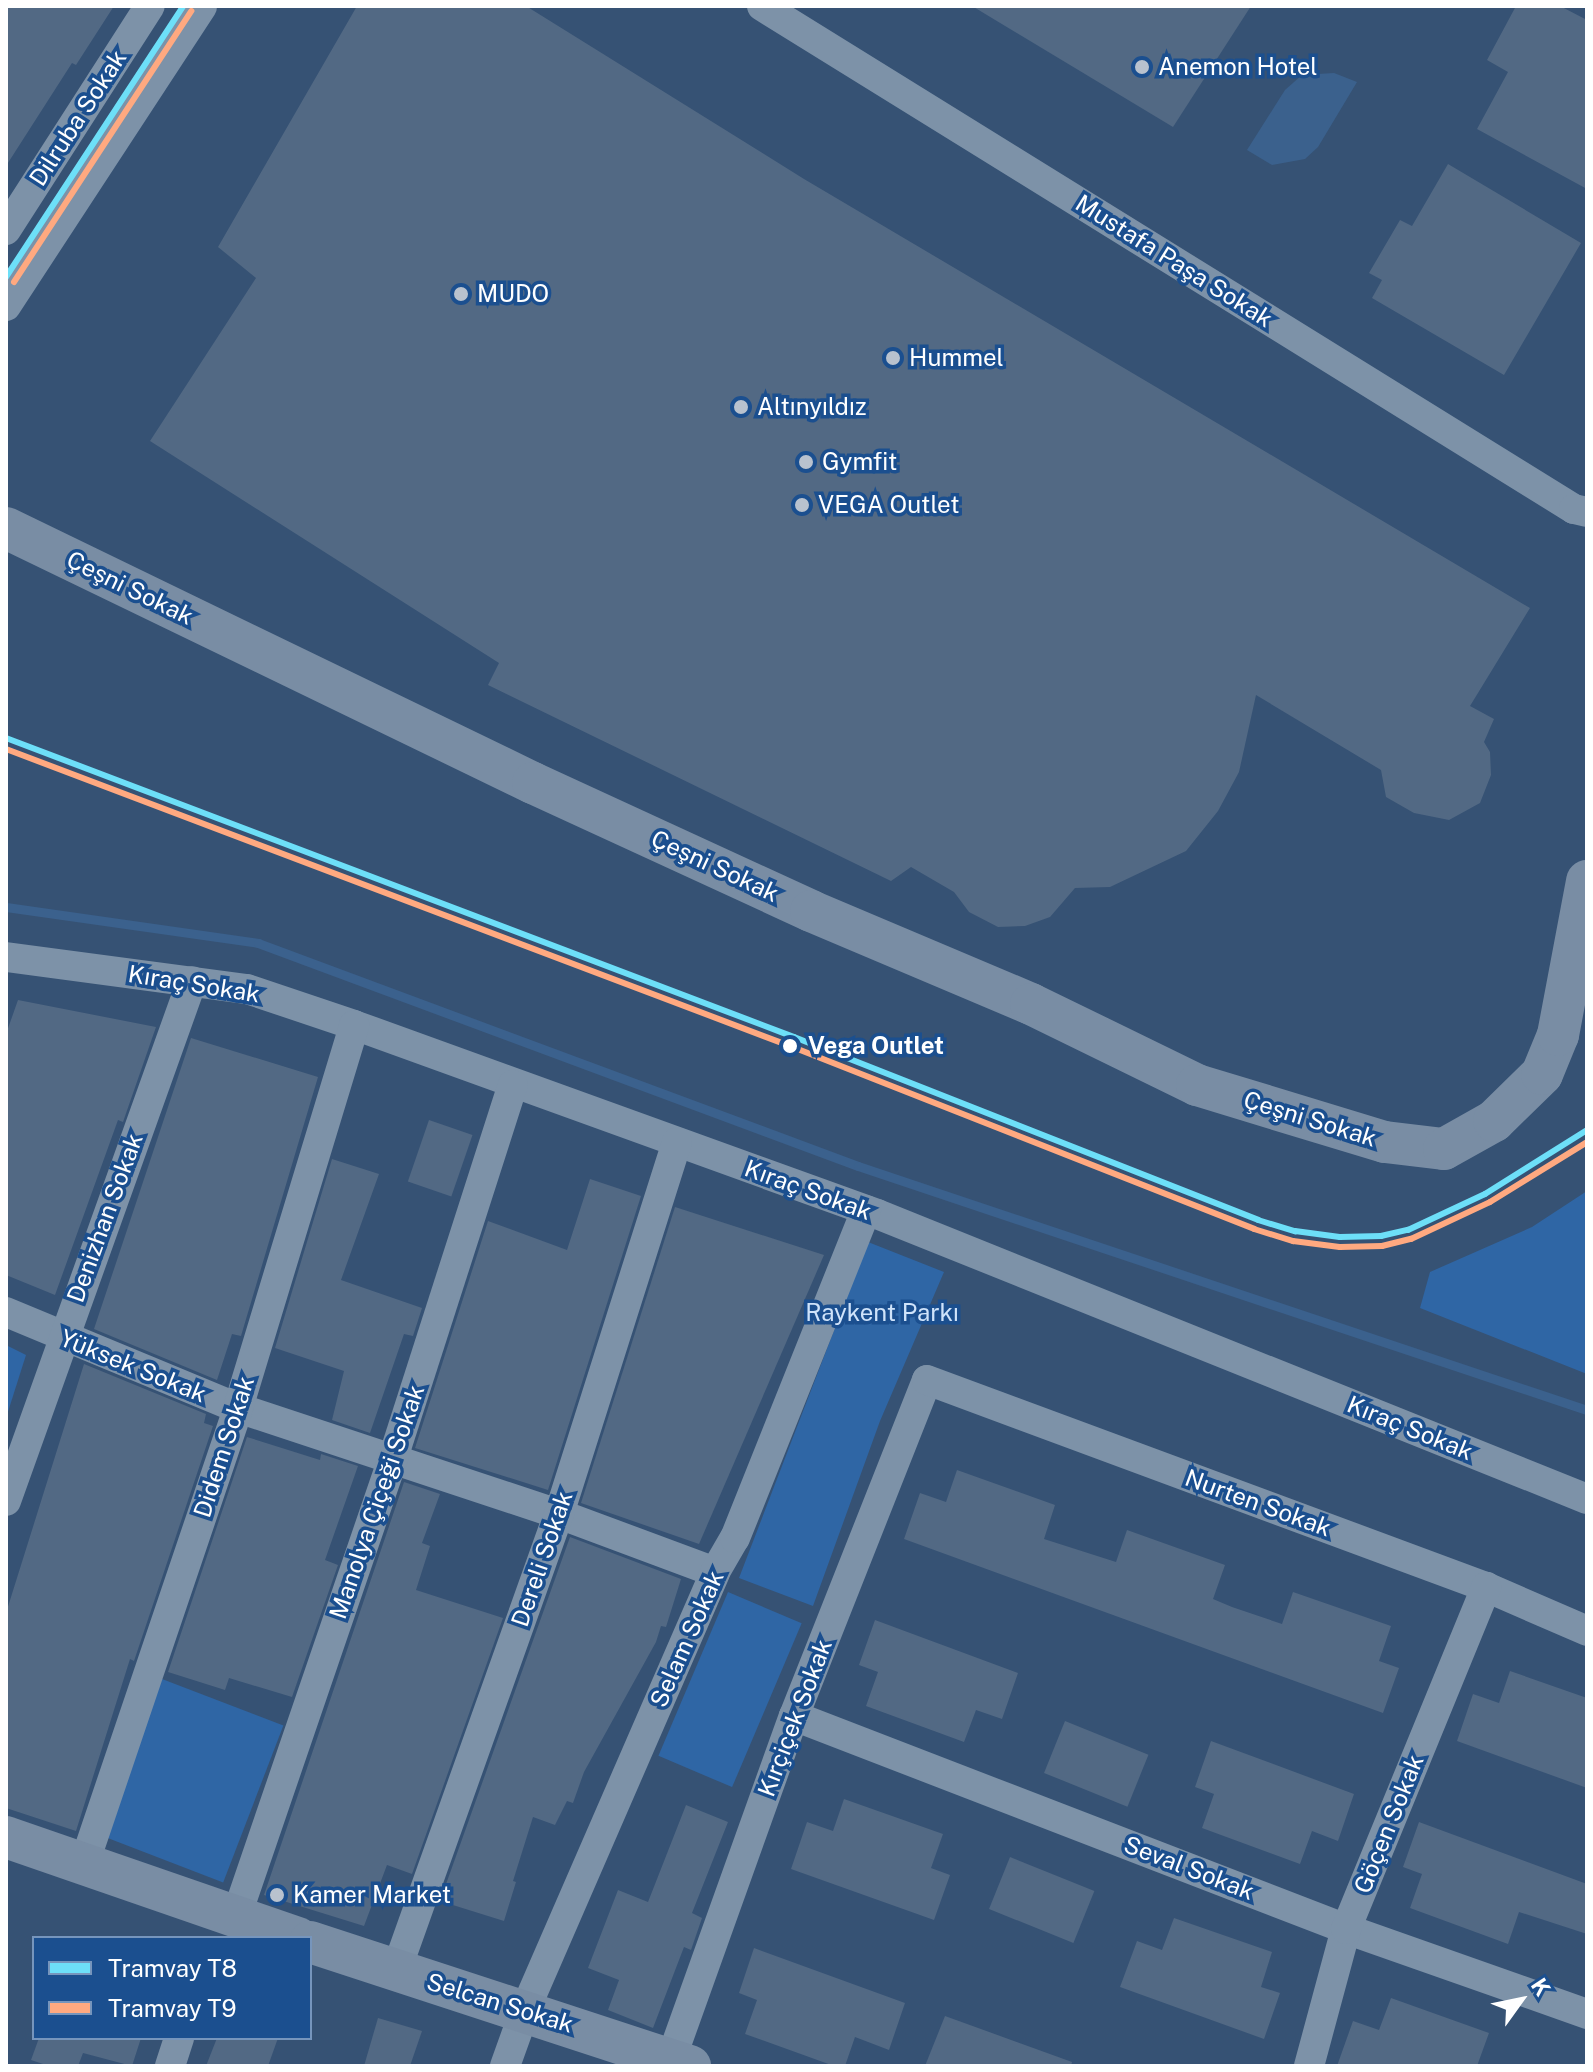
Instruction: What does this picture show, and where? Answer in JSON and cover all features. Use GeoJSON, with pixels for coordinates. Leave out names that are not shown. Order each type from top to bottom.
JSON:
{"type":"FeatureCollection","features":[{"type":"Feature","properties":{"kind":"street","name":"Dilruba Sokak"},"geometry":{"type":"LineString","coordinates":[[6,230],[150,6]]}},
{"type":"Feature","properties":{"kind":"street"},"geometry":{"type":"LineString","coordinates":[[6,306],[202,6]]}},
{"type":"Feature","properties":{"kind":"street","name":"Mustafa Paşa Sokak"},"geometry":{"type":"LineString","coordinates":[[762,6],[1574,509],[1587,512]]}},
{"type":"Feature","properties":{"kind":"street","name":"Çeşni Sokak"},"geometry":{"type":"LineString","coordinates":[[6,528],[533,783],[811,911],[1031,1004],[1197,1085],[1385,1142],[1444,1149],[1494,1121],[1542,1074],[1573,1024]]}},
{"type":"Feature","properties":{"kind":"street"},"geometry":{"type":"LineString","coordinates":[[1573,1024],[1587,881]]}},
{"type":"Feature","properties":{"kind":"street","name":"Kıraç Sokak"},"geometry":{"type":"LineString","coordinates":[[9,966],[192,981],[247,989],[354,1025],[866,1210],[1587,1499]]}},
{"type":"Feature","properties":{"kind":"street","name":"Denizhan Sokak"},"geometry":{"type":"LineString","coordinates":[[6,1501],[61,1338],[192,981]]}},
{"type":"Feature","properties":{"kind":"street","name":"Didem Sokak"},"geometry":{"type":"LineString","coordinates":[[83,1867],[238,1408],[354,1025]]}},
{"type":"Feature","properties":{"kind":"street","name":"Manolya Çiçeği Sokak"},"geometry":{"type":"LineString","coordinates":[[222,1922],[393,1458],[513,1085]]}},
{"type":"Feature","properties":{"kind":"street","name":"Dereli Sokak"},"geometry":{"type":"LineString","coordinates":[[396,1971],[559,1514],[677,1142]]}},
{"type":"Feature","properties":{"kind":"street","name":"Selam Sokak"},"geometry":{"type":"LineString","coordinates":[[505,2066],[525,2010],[715,1572],[735,1538],[866,1210]]}},
{"type":"Feature","properties":{"kind":"street","name":"Yüksek Sokak"},"geometry":{"type":"LineString","coordinates":[[6,1312],[61,1338],[238,1408],[559,1514],[715,1572]]}},
{"type":"Feature","properties":{"kind":"street","name":"Nurten Sokak"},"geometry":{"type":"LineString","coordinates":[[927,1380],[1486,1587],[1587,1631]]}},
{"type":"Feature","properties":{"kind":"street","name":"Kırçiçek Sokak"},"geometry":{"type":"LineString","coordinates":[[680,2062],[794,1716],[927,1380]]}},
{"type":"Feature","properties":{"kind":"street","name":"Göçen Sokak"},"geometry":{"type":"LineString","coordinates":[[1309,2066],[1346,1929],[1486,1587]]}},
{"type":"Feature","properties":{"kind":"street","name":"Seval Sokak"},"geometry":{"type":"LineString","coordinates":[[794,1716],[1346,1929],[1587,2014]]}},
{"type":"Feature","properties":{"kind":"street"},"geometry":{"type":"LineString","coordinates":[[6,1837],[222,1922],[288,1936]]}},
{"type":"Feature","properties":{"kind":"street","name":"Selcan Sokak"},"geometry":{"type":"LineString","coordinates":[[312,1943],[680,2062]]}},
{"type":"Feature","properties":{"kind":"street"},"geometry":{"type":"LineString","coordinates":[[170,2066],[178,2040]]}},
{"type":"Feature","properties":{"kind":"green space"},"geometry":{"type":"Polygon","coordinates":[[[1587,1191],[1587,1374],[1420,1308],[1430,1272],[1532,1227],[1587,1191]]]}},
{"type":"Feature","properties":{"kind":"green space","name":"Raykent Parkı"},"geometry":{"type":"Polygon","coordinates":[[[868,1242],[944,1272],[880,1421],[813,1606],[739,1578],[868,1242]]]}},
{"type":"Feature","properties":{"kind":"green space"},"geometry":{"type":"Polygon","coordinates":[[[6,1345],[26,1355],[6,1418],[6,1345]]]}},
{"type":"Feature","properties":{"kind":"green space"},"geometry":{"type":"Polygon","coordinates":[[[728,1592],[802,1623],[732,1787],[658,1756],[728,1592]]]}},
{"type":"Feature","properties":{"kind":"green space"},"geometry":{"type":"Polygon","coordinates":[[[162,1679],[283,1726],[223,1882],[102,1836],[162,1679]]]}},
{"type":"Feature","properties":{"kind":"shaded area"},"geometry":{"type":"Polygon","coordinates":[[[1334,73],[1357,82],[1318,147],[1305,159],[1272,165],[1247,150],[1285,90],[1302,75],[1334,73]]]}},
{"type":"Feature","properties":{"kind":"building"},"geometry":{"type":"Polygon","coordinates":[[[6,6],[114,6],[76,65],[72,63],[6,166],[6,6]]]}},
{"type":"Feature","properties":{"kind":"building","name":"VEGA Outlet"},"geometry":{"type":"Polygon","coordinates":[[[357,6],[526,6],[804,179],[1530,608],[1470,706],[1494,719],[1484,742],[1490,752],[1491,775],[1480,803],[1449,820],[1414,813],[1386,797],[1381,770],[1256,695],[1239,772],[1218,811],[1186,851],[1110,887],[1075,888],[1050,917],[1025,926],[998,927],[969,912],[954,892],[911,867],[891,881],[488,685],[499,663],[150,441],[256,278],[218,247],[357,6]]]}},
{"type":"Feature","properties":{"kind":"building","name":"Anemon Hotel"},"geometry":{"type":"Polygon","coordinates":[[[972,6],[1251,6],[1173,127],[972,6]]]}},
{"type":"Feature","properties":{"kind":"building"},"geometry":{"type":"Polygon","coordinates":[[[1516,6],[1560,6],[1587,20],[1587,189],[1477,129],[1508,72],[1487,60],[1516,6]]]}},
{"type":"Feature","properties":{"kind":"building"},"geometry":{"type":"Polygon","coordinates":[[[1448,164],[1581,243],[1504,375],[1372,298],[1382,280],[1369,273],[1400,220],[1412,226],[1448,164]]]}},
{"type":"Feature","properties":{"kind":"building"},"geometry":{"type":"Polygon","coordinates":[[[18,1000],[156,1027],[123,1122],[118,1120],[55,1295],[6,1275],[6,1034],[18,1000]]]}},
{"type":"Feature","properties":{"kind":"building"},"geometry":{"type":"Polygon","coordinates":[[[191,1038],[318,1077],[241,1336],[232,1334],[217,1380],[94,1329],[191,1038]]]}},
{"type":"Feature","properties":{"kind":"building"},"geometry":{"type":"Polygon","coordinates":[[[429,1120],[472,1135],[451,1196],[408,1181],[429,1120]]]}},
{"type":"Feature","properties":{"kind":"building"},"geometry":{"type":"Polygon","coordinates":[[[332,1159],[379,1174],[341,1280],[422,1308],[413,1336],[404,1334],[370,1433],[332,1420],[344,1371],[275,1348],[332,1159]]]}},
{"type":"Feature","properties":{"kind":"building"},"geometry":{"type":"Polygon","coordinates":[[[590,1179],[641,1196],[548,1490],[415,1448],[488,1221],[567,1250],[590,1179]]]}},
{"type":"Feature","properties":{"kind":"building"},"geometry":{"type":"Polygon","coordinates":[[[675,1207],[824,1255],[699,1544],[581,1503],[675,1207]]]}},
{"type":"Feature","properties":{"kind":"building"},"geometry":{"type":"Polygon","coordinates":[[[84,1364],[206,1414],[204,1423],[213,1426],[134,1661],[130,1659],[76,1831],[6,1808],[6,1613],[84,1364]]]}},
{"type":"Feature","properties":{"kind":"building"},"geometry":{"type":"Polygon","coordinates":[[[247,1437],[320,1460],[321,1454],[358,1466],[325,1560],[338,1565],[292,1697],[229,1678],[225,1690],[168,1672],[247,1437]]]}},
{"type":"Feature","properties":{"kind":"building"},"geometry":{"type":"Polygon","coordinates":[[[957,1470],[1055,1505],[1044,1539],[1116,1562],[1127,1530],[1225,1565],[1213,1599],[1232,1607],[1282,1624],[1293,1592],[1391,1626],[1379,1661],[1399,1668],[1383,1713],[904,1539],[920,1493],[946,1502],[957,1470]]]}},
{"type":"Feature","properties":{"kind":"building"},"geometry":{"type":"Polygon","coordinates":[[[404,1482],[440,1494],[422,1543],[430,1546],[416,1590],[503,1618],[412,1874],[387,1865],[364,1926],[264,1895],[404,1482]]]}},
{"type":"Feature","properties":{"kind":"building"},"geometry":{"type":"Polygon","coordinates":[[[570,1537],[681,1579],[666,1627],[661,1626],[656,1642],[584,1772],[573,1803],[567,1801],[555,1825],[533,1817],[504,1921],[440,1901],[570,1537]]]}},
{"type":"Feature","properties":{"kind":"building"},"geometry":{"type":"Polygon","coordinates":[[[875,1620],[1018,1673],[1002,1719],[976,1710],[964,1742],[866,1706],[878,1672],[859,1665],[875,1620]]]}},
{"type":"Feature","properties":{"kind":"building"},"geometry":{"type":"Polygon","coordinates":[[[1510,1671],[1587,1698],[1587,1788],[1457,1741],[1473,1694],[1499,1703],[1510,1671]]]}},
{"type":"Feature","properties":{"kind":"building"},"geometry":{"type":"Polygon","coordinates":[[[1065,1721],[1148,1755],[1127,1807],[1044,1773],[1065,1721]]]}},
{"type":"Feature","properties":{"kind":"building"},"geometry":{"type":"Polygon","coordinates":[[[1211,1741],[1354,1794],[1338,1841],[1312,1831],[1300,1864],[1202,1828],[1214,1794],[1195,1787],[1211,1741]]]}},
{"type":"Feature","properties":{"kind":"building"},"geometry":{"type":"Polygon","coordinates":[[[844,1799],[943,1834],[931,1868],[950,1875],[934,1920],[791,1869],[807,1822],[833,1831],[844,1799]]]}},
{"type":"Feature","properties":{"kind":"building"},"geometry":{"type":"Polygon","coordinates":[[[686,1805],[728,1822],[692,1913],[702,1918],[691,1950],[684,1947],[653,2028],[608,2010],[619,1980],[588,1968],[618,1890],[648,1902],[686,1805]]]}},
{"type":"Feature","properties":{"kind":"building"},"geometry":{"type":"Polygon","coordinates":[[[1419,1822],[1587,1884],[1587,1934],[1519,1912],[1508,1944],[1410,1908],[1422,1874],[1403,1867],[1419,1822]]]}},
{"type":"Feature","properties":{"kind":"building"},"geometry":{"type":"Polygon","coordinates":[[[1010,1857],[1094,1891],[1073,1943],[989,1909],[1010,1857]]]}},
{"type":"Feature","properties":{"kind":"building"},"geometry":{"type":"Polygon","coordinates":[[[1174,1918],[1272,1952],[1261,1987],[1280,1993],[1264,2039],[1120,1987],[1137,1941],[1162,1950],[1174,1918]]]}},
{"type":"Feature","properties":{"kind":"building"},"geometry":{"type":"Polygon","coordinates":[[[754,1948],[905,2003],[889,2050],[855,2037],[845,2066],[834,2066],[745,2034],[757,2000],[739,1993],[754,1948]]]}},
{"type":"Feature","properties":{"kind":"building"},"geometry":{"type":"Polygon","coordinates":[[[1391,1998],[1489,2033],[1477,2066],[1337,2066],[1353,2021],[1379,2030],[1391,1998]]]}},
{"type":"Feature","properties":{"kind":"building"},"geometry":{"type":"Polygon","coordinates":[[[945,2016],[1072,2062],[1071,2066],[925,2066],[945,2016]]]}},
{"type":"Feature","properties":{"kind":"building"},"geometry":{"type":"Polygon","coordinates":[[[378,2018],[422,2031],[410,2066],[364,2066],[378,2018]]]}},
{"type":"Feature","properties":{"kind":"building"},"geometry":{"type":"Polygon","coordinates":[[[38,2040],[140,2040],[132,2066],[83,2053],[78,2066],[49,2066],[31,2060],[38,2040]]]}},
{"type":"Feature","properties":{"kind":"building"},"geometry":{"type":"Polygon","coordinates":[[[216,2040],[277,2040],[268,2066],[206,2066],[216,2040]]]}},
{"type":"Feature","properties":{"kind":"waterway"},"geometry":{"type":"LineString","coordinates":[[6,907],[258,943],[858,1166],[1587,1410]]}},
{"type":"Feature","properties":{"kind":"tram line","name":"T8"},"geometry":{"type":"LineString","coordinates":[[6,277],[183,6]]}},
{"type":"Feature","properties":{"kind":"tram line","name":"T9"},"geometry":{"type":"LineString","coordinates":[[14,282],[191,11]]}},
{"type":"Feature","properties":{"kind":"tram line","name":"T8"},"geometry":{"type":"LineString","coordinates":[[6,738],[794,1037],[1258,1220],[1295,1231],[1340,1237],[1381,1236],[1408,1230],[1485,1194],[1587,1130]]}},
{"type":"Feature","properties":{"kind":"tram line","name":"T9"},"geometry":{"type":"LineString","coordinates":[[6,749],[790,1046],[1254,1229],[1293,1241],[1340,1247],[1382,1246],[1411,1239],[1490,1202],[1587,1142]]}},
{"type":"Feature","properties":{"kind":"place","name":"Anemon Hotel"},"geometry":{"type":"Point","coordinates":[1142,67]}},
{"type":"Feature","properties":{"kind":"place","name":"MUDO"},"geometry":{"type":"Point","coordinates":[461,294]}},
{"type":"Feature","properties":{"kind":"place","name":"Hummel"},"geometry":{"type":"Point","coordinates":[893,358]}},
{"type":"Feature","properties":{"kind":"place","name":"Altınyıldız"},"geometry":{"type":"Point","coordinates":[741,407]}},
{"type":"Feature","properties":{"kind":"place","name":"Gymfit"},"geometry":{"type":"Point","coordinates":[806,462]}},
{"type":"Feature","properties":{"kind":"place","name":"VEGA Outlet"},"geometry":{"type":"Point","coordinates":[802,505]}},
{"type":"Feature","properties":{"kind":"place","name":"Vega Outlet"},"geometry":{"type":"Point","coordinates":[790,1046]}},
{"type":"Feature","properties":{"kind":"place","name":"Kamer Market"},"geometry":{"type":"Point","coordinates":[277,1895]}}]}
